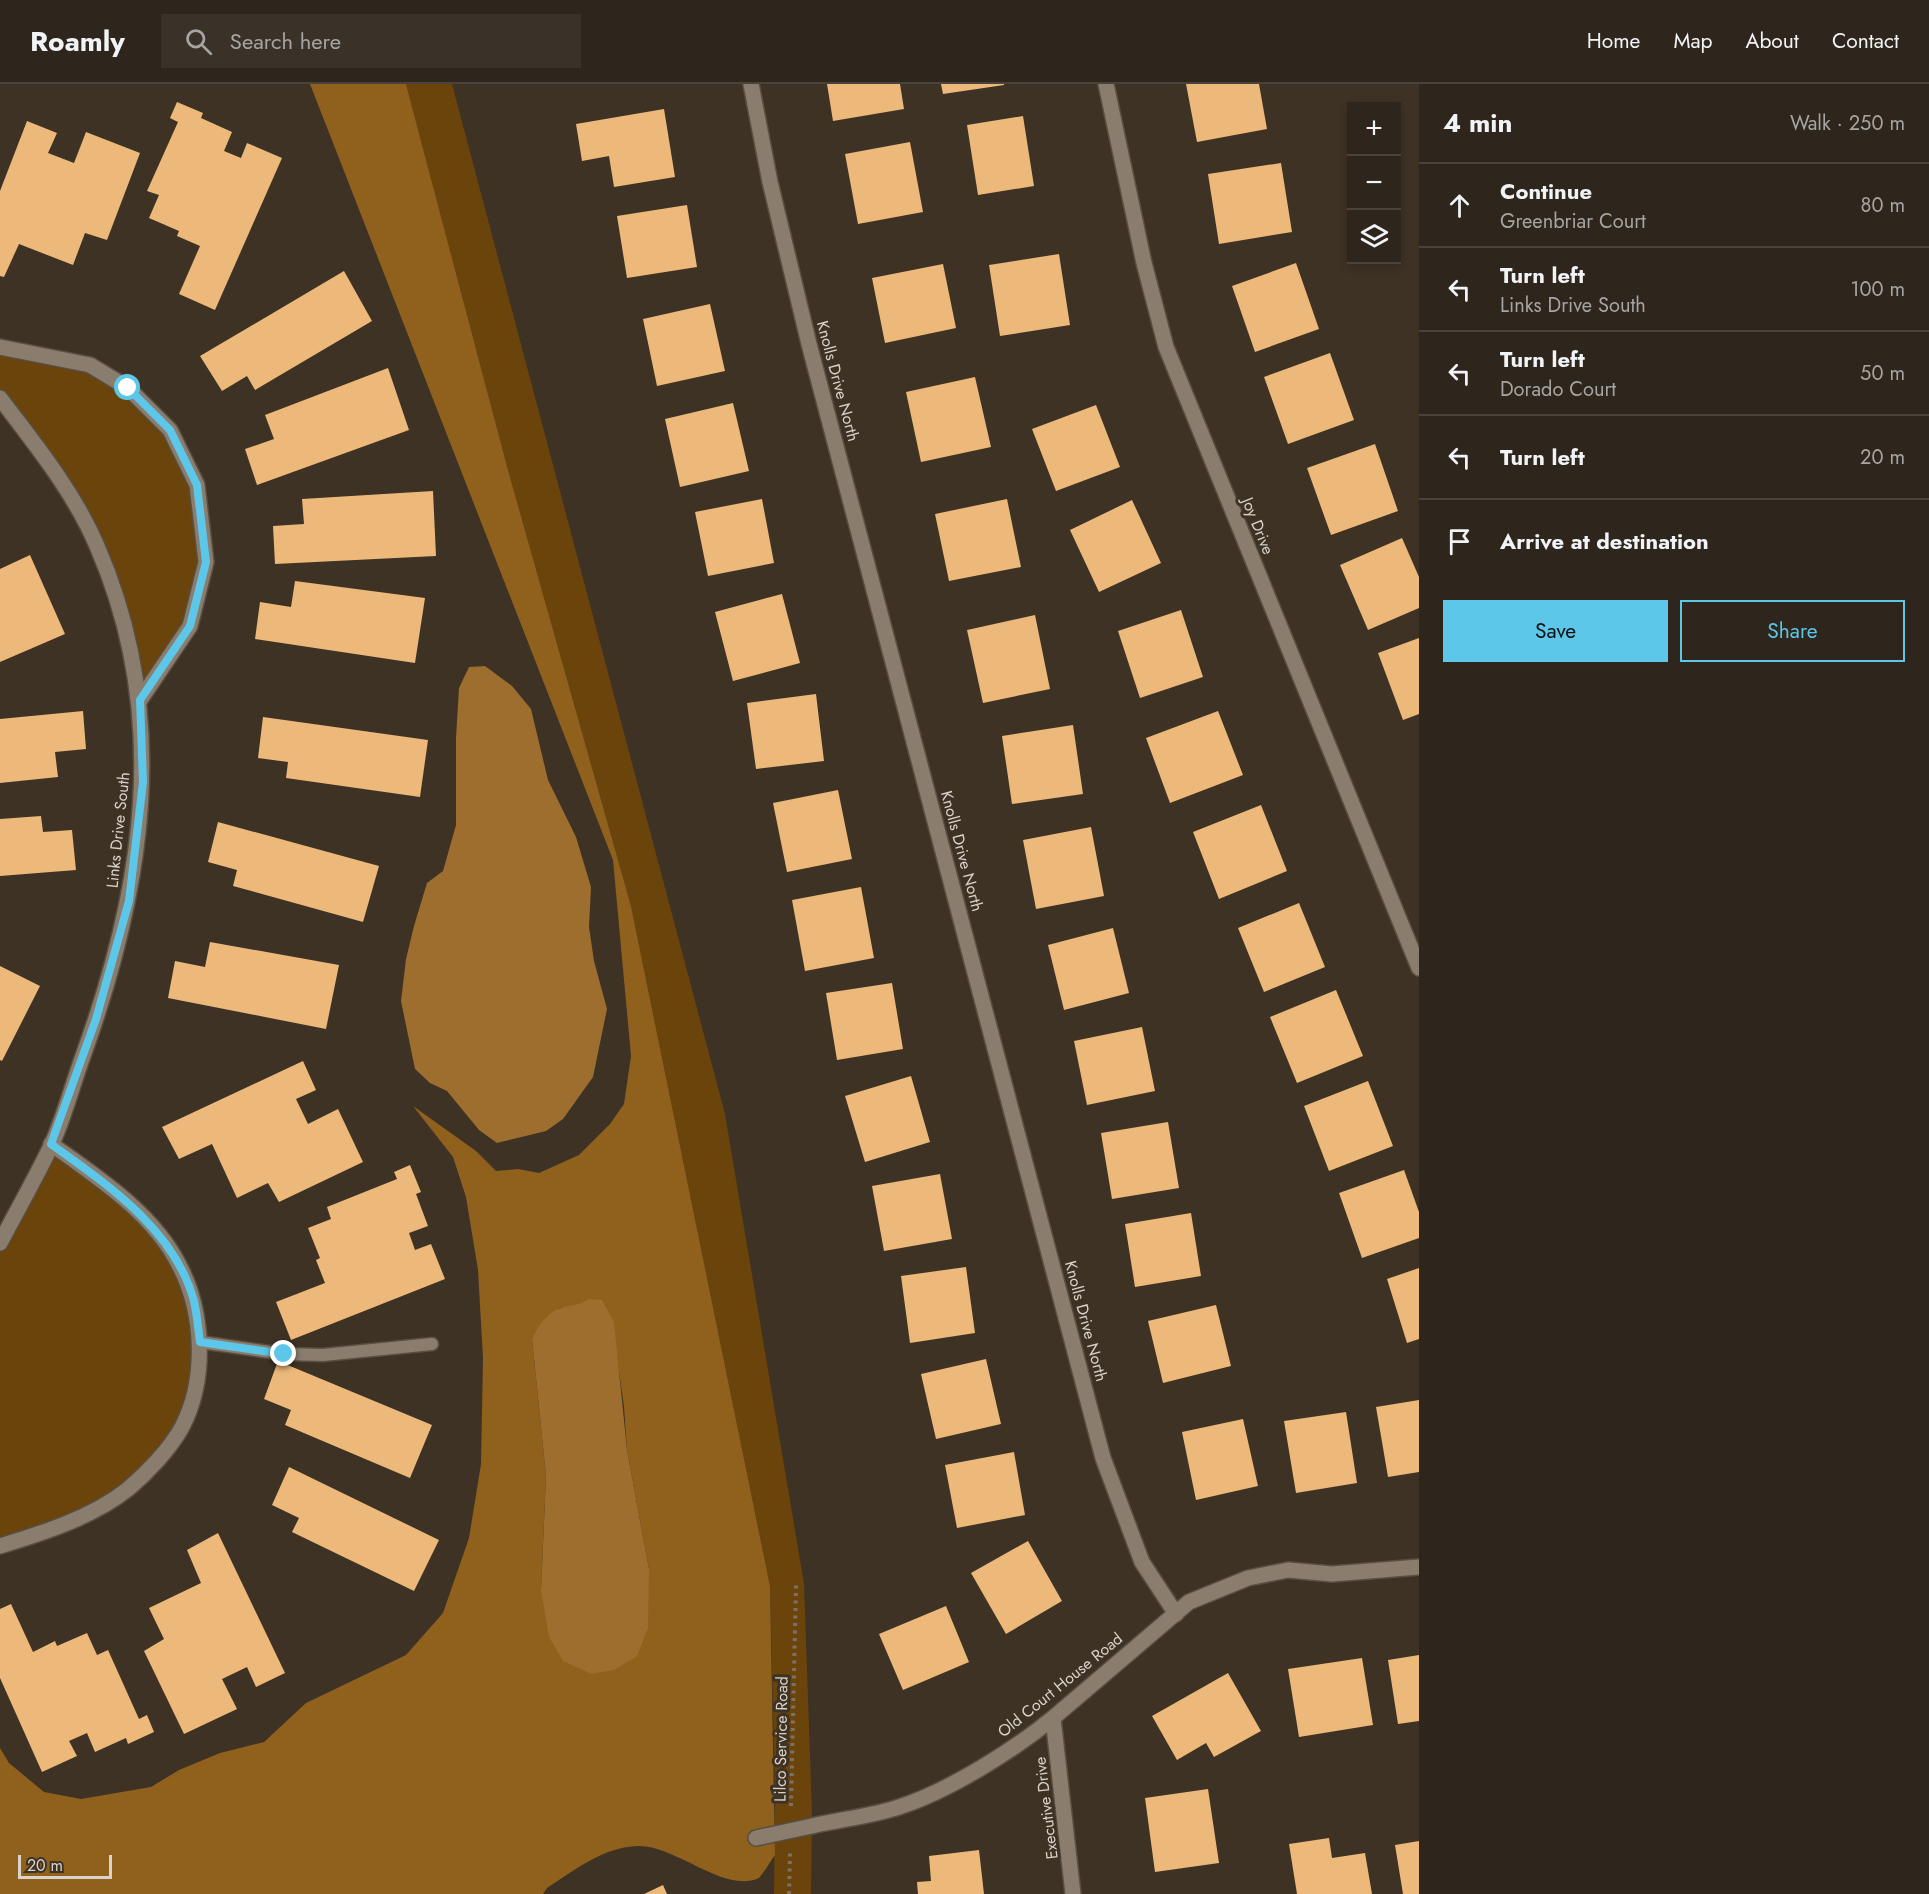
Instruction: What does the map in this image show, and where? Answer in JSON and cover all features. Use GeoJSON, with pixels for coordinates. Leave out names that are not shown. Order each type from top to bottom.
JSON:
{"type":"FeatureCollection","features":[{"type":"Feature","properties":{"kind":"street","name":"Knolls Drive North"},"geometry":{"type":"LineString","coordinates":[[751,84],[770,182],[809,344],[1103,1458],[1142,1562],[1176,1614]]}},
{"type":"Feature","properties":{"kind":"street","name":"Joy Drive"},"geometry":{"type":"LineString","coordinates":[[1106,84],[1144,263],[1166,347],[1419,968]]}},
{"type":"Feature","properties":{"kind":"street"},"geometry":{"type":"LineString","coordinates":[[0,347],[90,365],[128,388],[170,430],[197,485],[206,562],[190,626],[140,700]]}},
{"type":"Feature","properties":{"kind":"street","name":"Links Drive South"},"geometry":{"type":"LineString","coordinates":[[0,398],[52,466],[97,545],[119,609],[140,700],[143,782],[129,901],[96,1019],[51,1144],[0,1243]]}},
{"type":"Feature","properties":{"kind":"street"},"geometry":{"type":"LineString","coordinates":[[0,1546],[79,1517],[127,1489],[156,1461],[182,1427],[195,1384],[200,1342],[194,1300],[179,1264],[153,1227],[107,1184],[51,1144]]}},
{"type":"Feature","properties":{"kind":"street","name":"Old Court House Road"},"geometry":{"type":"LineString","coordinates":[[763,1836],[902,1806],[950,1784],[1024,1742],[1190,1602],[1248,1578],[1288,1570],[1332,1574],[1419,1567]]}},
{"type":"Feature","properties":{"kind":"street","name":"Executive Drive"},"geometry":{"type":"LineString","coordinates":[[1053,1718],[1073,1894]]}},
{"type":"Feature","properties":{"kind":"lane"},"geometry":{"type":"LineString","coordinates":[[200,1342],[284,1354],[323,1355],[432,1344]]}},
{"type":"Feature","properties":{"kind":"path","name":"Lilco Service Road"},"geometry":{"type":"LineString","coordinates":[[791,1807],[796,1585]]}},
{"type":"Feature","properties":{"kind":"path"},"geometry":{"type":"LineString","coordinates":[[789,1894],[790,1842]]}},
{"type":"Feature","properties":{"kind":"shaded area"},"geometry":{"type":"Polygon","coordinates":[[[310,84],[406,84],[508,470],[631,906],[770,1586],[775,1855],[759,1878],[745,1881],[715,1875],[653,1848],[625,1847],[601,1855],[579,1867],[547,1888],[543,1894],[0,1894],[0,1748],[9,1763],[44,1792],[81,1799],[151,1787],[179,1770],[220,1753],[264,1742],[306,1703],[406,1655],[443,1613],[469,1538],[481,1464],[483,1358],[478,1270],[466,1197],[453,1157],[413,1106],[476,1151],[496,1171],[518,1169],[539,1173],[579,1155],[610,1124],[624,1104],[631,1056],[613,860],[310,84]],[[588,1299],[577,1307],[560,1308],[532,1339],[546,1476],[541,1590],[649,1569],[627,1450],[616,1350],[588,1299]]]}},
{"type":"Feature","properties":{"kind":"shaded area"},"geometry":{"type":"Polygon","coordinates":[[[406,84],[452,84],[725,1114],[804,1584],[812,1813],[811,1894],[774,1894],[775,1788],[770,1586],[631,906],[508,470],[406,84]]]}},
{"type":"Feature","properties":{"kind":"shaded area"},"geometry":{"type":"Polygon","coordinates":[[[0,347],[90,365],[170,430],[197,485],[206,562],[190,626],[140,700],[97,545],[0,398],[0,347]]]}},
{"type":"Feature","properties":{"kind":"shaded area"},"geometry":{"type":"Polygon","coordinates":[[[485,666],[512,686],[531,709],[548,780],[576,837],[591,887],[589,927],[594,961],[607,1009],[593,1077],[563,1119],[546,1131],[497,1143],[479,1130],[447,1091],[430,1083],[415,1069],[401,1001],[406,959],[427,883],[443,871],[456,825],[456,738],[459,688],[469,667],[485,666]]]}},
{"type":"Feature","properties":{"kind":"shaded area"},"geometry":{"type":"Polygon","coordinates":[[[51,1144],[107,1184],[179,1264],[200,1342],[182,1427],[127,1489],[0,1546],[0,1243],[51,1144]]]}},
{"type":"Feature","properties":{"kind":"shaded area"},"geometry":{"type":"Polygon","coordinates":[[[588,1299],[602,1300],[614,1322],[627,1450],[649,1569],[648,1628],[637,1656],[614,1670],[591,1674],[563,1661],[549,1637],[541,1590],[546,1476],[532,1339],[540,1325],[551,1313],[588,1299]]]}},
{"type":"Feature","properties":{"kind":"building"},"geometry":{"type":"Polygon","coordinates":[[[827,84],[900,84],[904,109],[833,121],[827,84]]]}},
{"type":"Feature","properties":{"kind":"building"},"geometry":{"type":"Polygon","coordinates":[[[941,84],[1004,84],[1004,85],[943,94],[941,84]]]}},
{"type":"Feature","properties":{"kind":"building"},"geometry":{"type":"Polygon","coordinates":[[[1186,84],[1259,84],[1267,129],[1197,142],[1186,84]]]}},
{"type":"Feature","properties":{"kind":"building"},"geometry":{"type":"Polygon","coordinates":[[[177,102],[203,113],[201,118],[232,132],[224,151],[241,158],[247,143],[282,158],[215,310],[179,294],[200,246],[177,236],[179,231],[149,218],[159,195],[147,191],[178,122],[170,118],[177,102]]]}},
{"type":"Feature","properties":{"kind":"building"},"geometry":{"type":"Polygon","coordinates":[[[664,109],[675,177],[614,187],[609,156],[582,161],[576,124],[664,109]]]}},
{"type":"Feature","properties":{"kind":"building"},"geometry":{"type":"Polygon","coordinates":[[[1023,116],[1034,186],[978,195],[967,125],[1023,116]]]}},
{"type":"Feature","properties":{"kind":"building"},"geometry":{"type":"Polygon","coordinates":[[[27,121],[57,133],[48,153],[74,163],[86,132],[140,153],[107,240],[85,233],[73,265],[19,244],[4,277],[0,276],[0,191],[27,121]]]}},
{"type":"Feature","properties":{"kind":"building"},"geometry":{"type":"Polygon","coordinates":[[[910,142],[923,212],[858,224],[845,154],[910,142]]]}},
{"type":"Feature","properties":{"kind":"building"},"geometry":{"type":"Polygon","coordinates":[[[1281,163],[1292,232],[1219,244],[1208,174],[1281,163]]]}},
{"type":"Feature","properties":{"kind":"building"},"geometry":{"type":"Polygon","coordinates":[[[687,205],[697,267],[627,278],[617,216],[687,205]]]}},
{"type":"Feature","properties":{"kind":"building"},"geometry":{"type":"Polygon","coordinates":[[[1059,254],[1070,325],[1000,336],[989,265],[1059,254]]]}},
{"type":"Feature","properties":{"kind":"building"},"geometry":{"type":"Polygon","coordinates":[[[1296,263],[1319,329],[1255,352],[1232,286],[1296,263]]]}},
{"type":"Feature","properties":{"kind":"building"},"geometry":{"type":"Polygon","coordinates":[[[943,264],[956,328],[885,343],[872,278],[943,264]]]}},
{"type":"Feature","properties":{"kind":"building"},"geometry":{"type":"Polygon","coordinates":[[[344,271],[372,321],[255,390],[247,376],[222,391],[200,356],[344,271]]]}},
{"type":"Feature","properties":{"kind":"building"},"geometry":{"type":"Polygon","coordinates":[[[710,304],[725,371],[657,386],[643,319],[710,304]]]}},
{"type":"Feature","properties":{"kind":"building"},"geometry":{"type":"Polygon","coordinates":[[[1330,353],[1354,420],[1288,444],[1264,377],[1330,353]]]}},
{"type":"Feature","properties":{"kind":"building"},"geometry":{"type":"Polygon","coordinates":[[[388,368],[409,430],[257,485],[245,449],[274,439],[265,415],[388,368]]]}},
{"type":"Feature","properties":{"kind":"building"},"geometry":{"type":"Polygon","coordinates":[[[975,377],[991,447],[921,462],[906,392],[975,377]]]}},
{"type":"Feature","properties":{"kind":"building"},"geometry":{"type":"Polygon","coordinates":[[[733,403],[749,471],[680,487],[665,419],[733,403]]]}},
{"type":"Feature","properties":{"kind":"building"},"geometry":{"type":"Polygon","coordinates":[[[1096,405],[1120,467],[1056,491],[1032,429],[1096,405]]]}},
{"type":"Feature","properties":{"kind":"building"},"geometry":{"type":"Polygon","coordinates":[[[1375,444],[1398,511],[1331,535],[1307,468],[1375,444]]]}},
{"type":"Feature","properties":{"kind":"building"},"geometry":{"type":"Polygon","coordinates":[[[433,491],[436,556],[275,564],[273,526],[304,524],[302,499],[433,491]]]}},
{"type":"Feature","properties":{"kind":"building"},"geometry":{"type":"Polygon","coordinates":[[[762,499],[774,563],[708,576],[695,512],[762,499]]]}},
{"type":"Feature","properties":{"kind":"building"},"geometry":{"type":"Polygon","coordinates":[[[1007,499],[1021,567],[949,581],[935,514],[1007,499]]]}},
{"type":"Feature","properties":{"kind":"building"},"geometry":{"type":"Polygon","coordinates":[[[1132,500],[1161,563],[1099,592],[1070,530],[1132,500]]]}},
{"type":"Feature","properties":{"kind":"building"},"geometry":{"type":"Polygon","coordinates":[[[1402,538],[1419,577],[1419,608],[1368,630],[1340,565],[1402,538]]]}},
{"type":"Feature","properties":{"kind":"building"},"geometry":{"type":"Polygon","coordinates":[[[30,555],[65,634],[0,662],[0,569],[30,555]]]}},
{"type":"Feature","properties":{"kind":"building"},"geometry":{"type":"Polygon","coordinates":[[[295,581],[425,598],[415,663],[255,639],[260,602],[291,607],[295,581]]]}},
{"type":"Feature","properties":{"kind":"building"},"geometry":{"type":"Polygon","coordinates":[[[782,594],[800,663],[733,681],[715,612],[782,594]]]}},
{"type":"Feature","properties":{"kind":"building"},"geometry":{"type":"Polygon","coordinates":[[[1181,610],[1203,677],[1140,698],[1118,631],[1181,610]]]}},
{"type":"Feature","properties":{"kind":"building"},"geometry":{"type":"Polygon","coordinates":[[[1035,615],[1050,689],[983,703],[967,630],[1035,615]]]}},
{"type":"Feature","properties":{"kind":"building"},"geometry":{"type":"Polygon","coordinates":[[[1419,638],[1419,714],[1403,720],[1378,653],[1419,638]]]}},
{"type":"Feature","properties":{"kind":"building"},"geometry":{"type":"Polygon","coordinates":[[[816,694],[824,761],[756,769],[747,703],[816,694]]]}},
{"type":"Feature","properties":{"kind":"building"},"geometry":{"type":"Polygon","coordinates":[[[83,711],[86,749],[55,752],[58,777],[0,783],[0,719],[83,711]]]}},
{"type":"Feature","properties":{"kind":"building"},"geometry":{"type":"Polygon","coordinates":[[[1218,711],[1243,775],[1170,803],[1146,738],[1218,711]]]}},
{"type":"Feature","properties":{"kind":"building"},"geometry":{"type":"Polygon","coordinates":[[[263,717],[428,740],[420,797],[286,778],[288,762],[258,758],[263,717]]]}},
{"type":"Feature","properties":{"kind":"building"},"geometry":{"type":"Polygon","coordinates":[[[1073,725],[1083,794],[1012,804],[1002,736],[1073,725]]]}},
{"type":"Feature","properties":{"kind":"building"},"geometry":{"type":"Polygon","coordinates":[[[838,790],[852,859],[787,872],[773,803],[838,790]]]}},
{"type":"Feature","properties":{"kind":"building"},"geometry":{"type":"Polygon","coordinates":[[[1261,805],[1287,871],[1219,899],[1193,832],[1261,805]]]}},
{"type":"Feature","properties":{"kind":"building"},"geometry":{"type":"Polygon","coordinates":[[[41,816],[43,832],[72,830],[76,870],[0,876],[0,819],[41,816]]]}},
{"type":"Feature","properties":{"kind":"building"},"geometry":{"type":"Polygon","coordinates":[[[218,822],[379,866],[363,922],[233,886],[237,870],[208,862],[218,822]]]}},
{"type":"Feature","properties":{"kind":"building"},"geometry":{"type":"Polygon","coordinates":[[[1091,827],[1104,896],[1036,909],[1023,840],[1091,827]]]}},
{"type":"Feature","properties":{"kind":"building"},"geometry":{"type":"Polygon","coordinates":[[[861,887],[874,958],[805,971],[792,900],[861,887]]]}},
{"type":"Feature","properties":{"kind":"building"},"geometry":{"type":"Polygon","coordinates":[[[1299,903],[1325,967],[1264,992],[1238,928],[1299,903]]]}},
{"type":"Feature","properties":{"kind":"building"},"geometry":{"type":"Polygon","coordinates":[[[1113,928],[1129,993],[1064,1010],[1048,945],[1113,928]]]}},
{"type":"Feature","properties":{"kind":"building"},"geometry":{"type":"Polygon","coordinates":[[[210,942],[339,965],[326,1029],[168,998],[175,961],[205,967],[210,942]]]}},
{"type":"Feature","properties":{"kind":"building"},"geometry":{"type":"Polygon","coordinates":[[[0,966],[40,986],[2,1061],[0,1060],[0,966]]]}},
{"type":"Feature","properties":{"kind":"building"},"geometry":{"type":"Polygon","coordinates":[[[892,983],[903,1049],[837,1060],[826,993],[892,983]]]}},
{"type":"Feature","properties":{"kind":"building"},"geometry":{"type":"Polygon","coordinates":[[[1336,990],[1363,1056],[1297,1083],[1270,1017],[1336,990]]]}},
{"type":"Feature","properties":{"kind":"building"},"geometry":{"type":"Polygon","coordinates":[[[1142,1027],[1155,1091],[1087,1105],[1074,1041],[1142,1027]]]}},
{"type":"Feature","properties":{"kind":"building"},"geometry":{"type":"Polygon","coordinates":[[[303,1061],[316,1090],[296,1099],[308,1124],[338,1109],[363,1162],[279,1202],[268,1183],[237,1198],[212,1144],[179,1159],[162,1127],[303,1061]]]}},
{"type":"Feature","properties":{"kind":"building"},"geometry":{"type":"Polygon","coordinates":[[[911,1076],[930,1142],[865,1162],[845,1096],[911,1076]]]}},
{"type":"Feature","properties":{"kind":"building"},"geometry":{"type":"Polygon","coordinates":[[[1368,1081],[1393,1146],[1329,1171],[1304,1106],[1368,1081]]]}},
{"type":"Feature","properties":{"kind":"building"},"geometry":{"type":"Polygon","coordinates":[[[1168,1122],[1179,1188],[1112,1199],[1101,1133],[1168,1122]]]}},
{"type":"Feature","properties":{"kind":"building"},"geometry":{"type":"Polygon","coordinates":[[[410,1165],[421,1192],[416,1194],[428,1226],[409,1233],[415,1250],[431,1244],[445,1279],[291,1340],[276,1302],[325,1283],[316,1260],[320,1258],[308,1228],[331,1219],[327,1207],[397,1179],[394,1172],[410,1165]]]}},
{"type":"Feature","properties":{"kind":"building"},"geometry":{"type":"Polygon","coordinates":[[[1404,1170],[1419,1212],[1419,1238],[1362,1258],[1339,1193],[1404,1170]]]}},
{"type":"Feature","properties":{"kind":"building"},"geometry":{"type":"Polygon","coordinates":[[[940,1174],[952,1239],[884,1251],[872,1186],[940,1174]]]}},
{"type":"Feature","properties":{"kind":"building"},"geometry":{"type":"Polygon","coordinates":[[[1191,1213],[1201,1276],[1135,1287],[1125,1224],[1191,1213]]]}},
{"type":"Feature","properties":{"kind":"building"},"geometry":{"type":"Polygon","coordinates":[[[966,1267],[975,1333],[910,1343],[901,1276],[966,1267]]]}},
{"type":"Feature","properties":{"kind":"building"},"geometry":{"type":"Polygon","coordinates":[[[1419,1268],[1419,1339],[1407,1343],[1387,1279],[1419,1268]]]}},
{"type":"Feature","properties":{"kind":"building"},"geometry":{"type":"Polygon","coordinates":[[[1216,1305],[1231,1366],[1163,1383],[1148,1321],[1216,1305]]]}},
{"type":"Feature","properties":{"kind":"building"},"geometry":{"type":"Polygon","coordinates":[[[986,1359],[1001,1424],[936,1439],[921,1374],[986,1359]]]}},
{"type":"Feature","properties":{"kind":"building"},"geometry":{"type":"Polygon","coordinates":[[[278,1361],[432,1425],[410,1478],[285,1425],[291,1410],[264,1399],[278,1361]]]}},
{"type":"Feature","properties":{"kind":"building"},"geometry":{"type":"Polygon","coordinates":[[[1419,1400],[1419,1472],[1388,1477],[1376,1407],[1419,1400]]]}},
{"type":"Feature","properties":{"kind":"building"},"geometry":{"type":"Polygon","coordinates":[[[1346,1412],[1357,1483],[1296,1493],[1284,1421],[1346,1412]]]}},
{"type":"Feature","properties":{"kind":"building"},"geometry":{"type":"Polygon","coordinates":[[[1243,1419],[1258,1486],[1196,1500],[1182,1432],[1243,1419]]]}},
{"type":"Feature","properties":{"kind":"building"},"geometry":{"type":"Polygon","coordinates":[[[1014,1452],[1025,1515],[957,1528],[945,1465],[1014,1452]]]}},
{"type":"Feature","properties":{"kind":"building"},"geometry":{"type":"Polygon","coordinates":[[[289,1467],[439,1540],[414,1591],[292,1532],[299,1518],[272,1505],[289,1467]]]}},
{"type":"Feature","properties":{"kind":"building"},"geometry":{"type":"Polygon","coordinates":[[[218,1533],[285,1673],[256,1687],[247,1667],[222,1679],[237,1709],[184,1734],[144,1651],[164,1639],[149,1608],[201,1583],[187,1550],[218,1533]]]}},
{"type":"Feature","properties":{"kind":"building"},"geometry":{"type":"Polygon","coordinates":[[[1028,1541],[1062,1601],[1006,1634],[971,1573],[1028,1541]]]}},
{"type":"Feature","properties":{"kind":"building"},"geometry":{"type":"Polygon","coordinates":[[[11,1604],[33,1652],[55,1641],[57,1646],[87,1633],[97,1655],[108,1650],[139,1719],[147,1715],[154,1732],[128,1744],[126,1738],[95,1752],[87,1733],[69,1741],[77,1756],[42,1772],[0,1678],[0,1609],[11,1604]]]}},
{"type":"Feature","properties":{"kind":"building"},"geometry":{"type":"Polygon","coordinates":[[[946,1606],[969,1662],[903,1690],[879,1634],[946,1606]]]}},
{"type":"Feature","properties":{"kind":"building"},"geometry":{"type":"Polygon","coordinates":[[[1419,1655],[1419,1721],[1398,1724],[1388,1660],[1419,1655]]]}},
{"type":"Feature","properties":{"kind":"building"},"geometry":{"type":"Polygon","coordinates":[[[1362,1658],[1373,1725],[1299,1737],[1288,1669],[1362,1658]]]}},
{"type":"Feature","properties":{"kind":"building"},"geometry":{"type":"Polygon","coordinates":[[[1228,1673],[1261,1731],[1214,1757],[1206,1743],[1177,1760],[1152,1716],[1228,1673]]]}},
{"type":"Feature","properties":{"kind":"building"},"geometry":{"type":"Polygon","coordinates":[[[1208,1789],[1219,1863],[1155,1872],[1145,1798],[1208,1789]]]}},
{"type":"Feature","properties":{"kind":"building"},"geometry":{"type":"Polygon","coordinates":[[[1329,1838],[1332,1858],[1365,1853],[1372,1894],[1297,1894],[1289,1844],[1329,1838]]]}},
{"type":"Feature","properties":{"kind":"building"},"geometry":{"type":"Polygon","coordinates":[[[1419,1841],[1419,1894],[1403,1894],[1395,1845],[1419,1841]]]}},
{"type":"Feature","properties":{"kind":"building"},"geometry":{"type":"Polygon","coordinates":[[[979,1850],[984,1894],[918,1894],[917,1882],[931,1881],[929,1856],[979,1850]]]}},
{"type":"Feature","properties":{"kind":"building"},"geometry":{"type":"Polygon","coordinates":[[[663,1885],[667,1894],[644,1894],[663,1885]]]}},
{"type":"Feature","properties":{"kind":"route"},"geometry":{"type":"LineString","coordinates":[[128,388],[170,430],[197,485],[206,562],[190,626],[140,700],[143,782],[129,901],[96,1019],[51,1144],[107,1184],[153,1227],[179,1264],[194,1300],[200,1342],[284,1354]]}}]}
